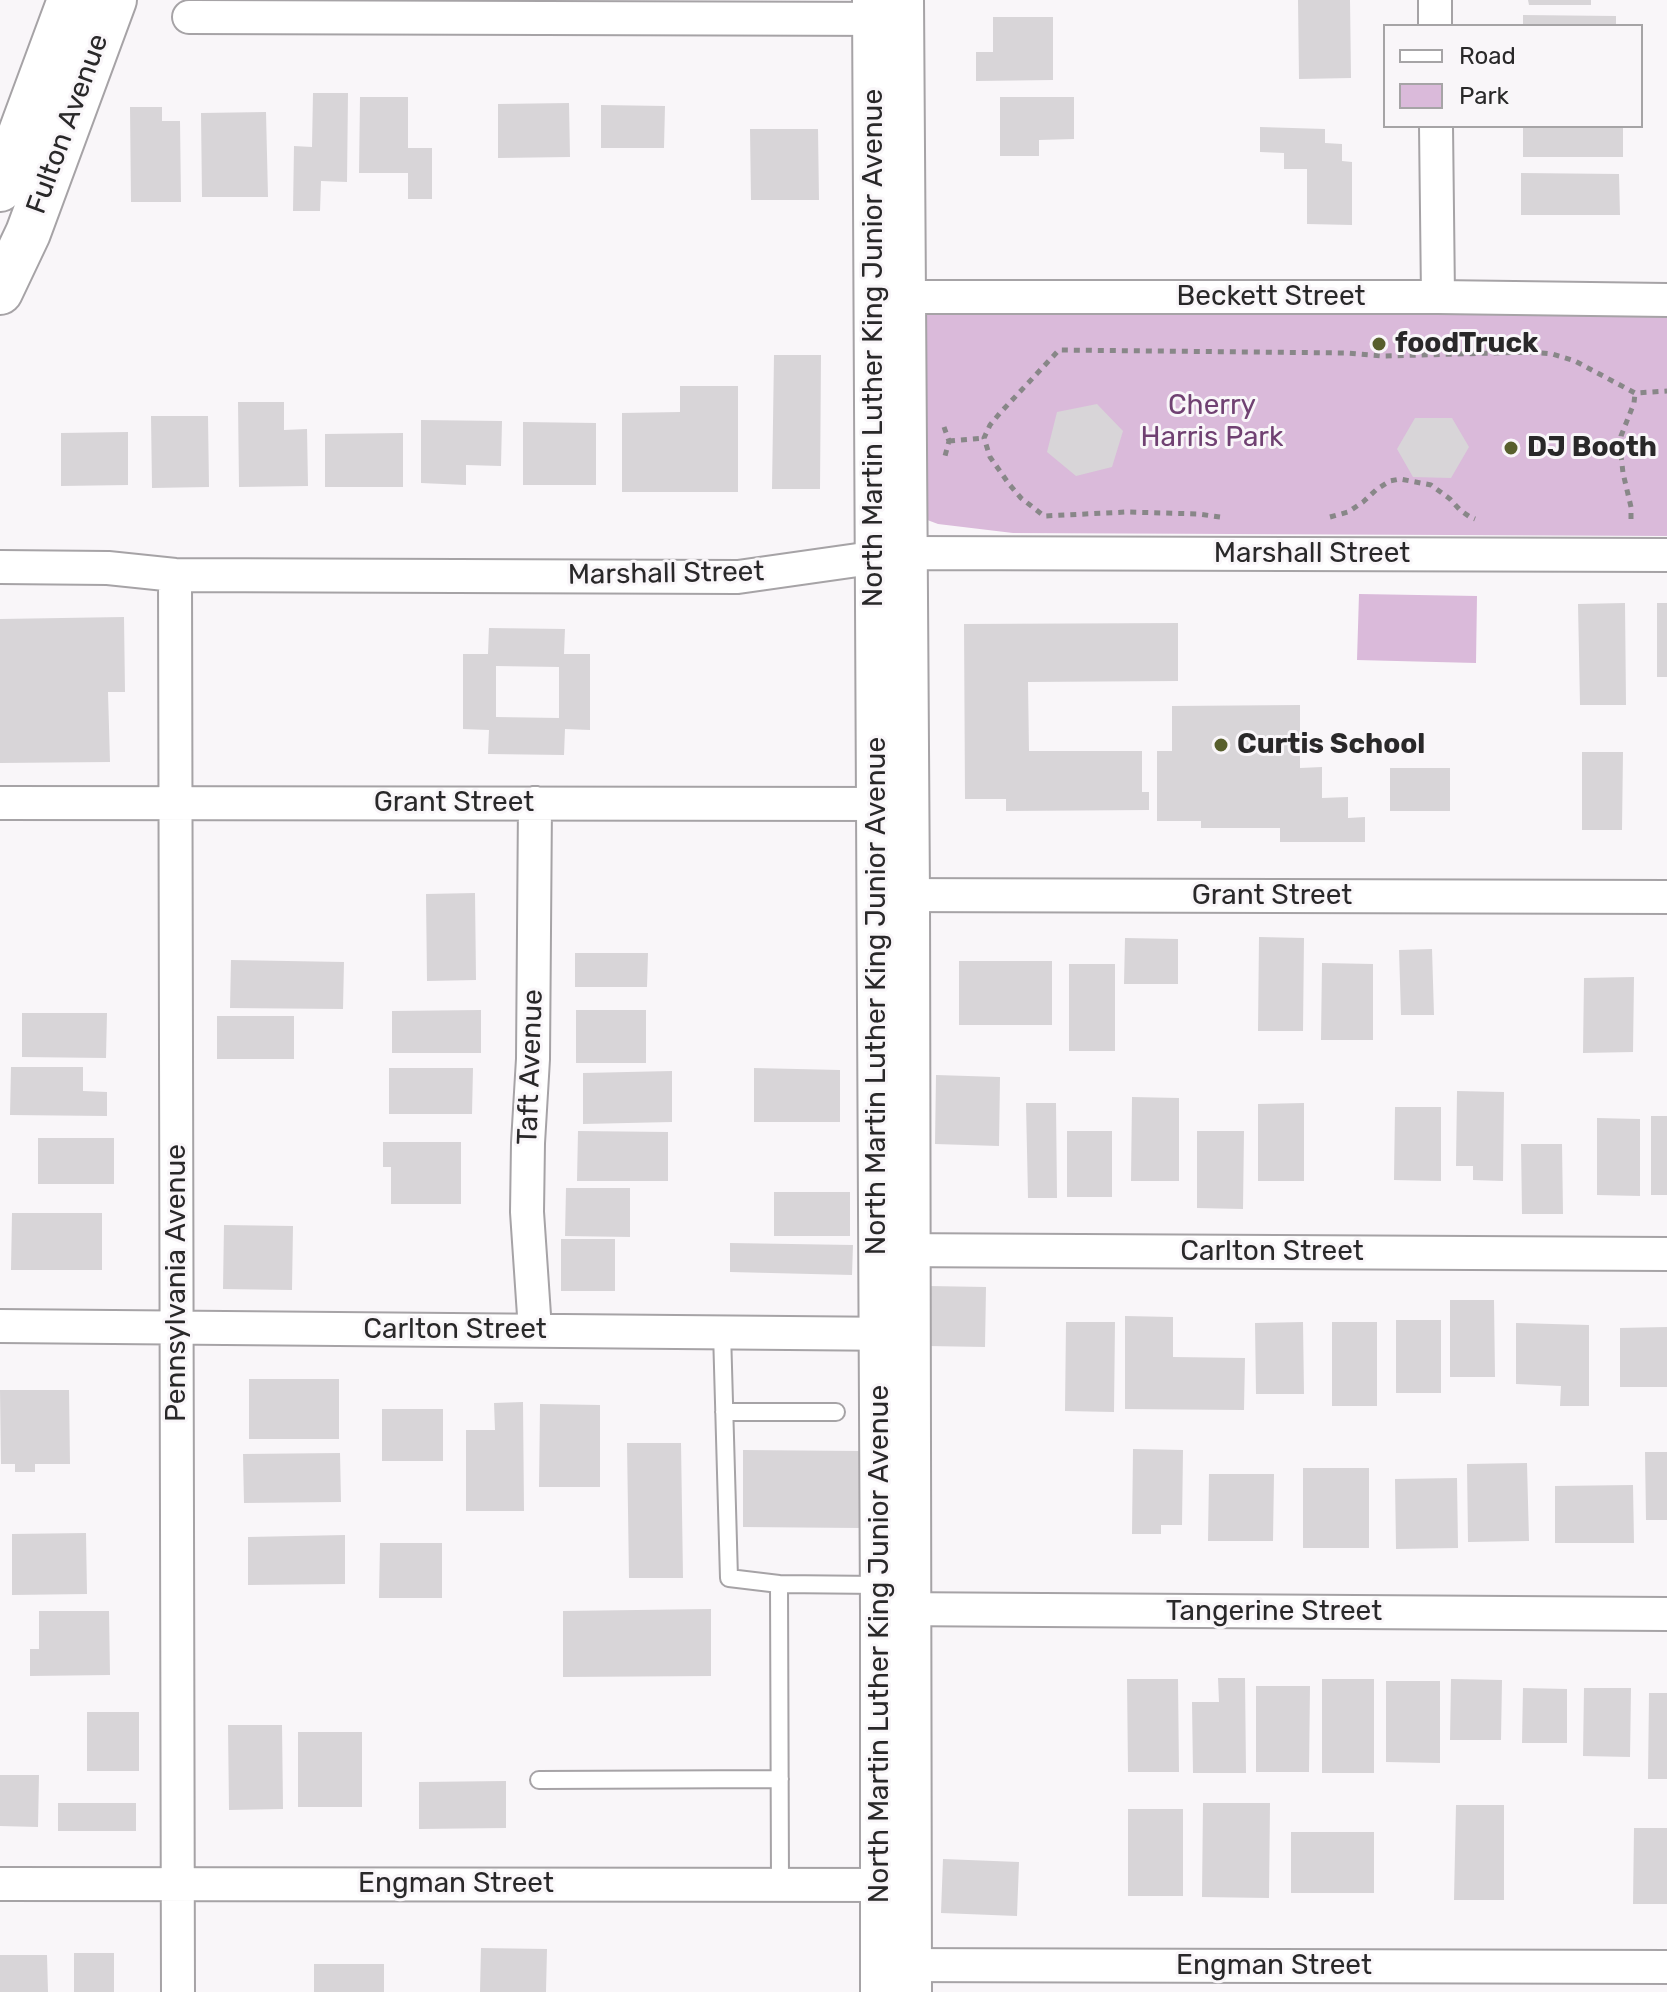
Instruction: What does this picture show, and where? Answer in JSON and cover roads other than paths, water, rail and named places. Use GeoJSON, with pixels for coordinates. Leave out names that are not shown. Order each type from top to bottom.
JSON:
{"type":"FeatureCollection","features":[{"type":"Feature","properties":{"kind":"main road","name":"Fulton Avenue"},"geometry":{"type":"LineString","coordinates":[[0,189],[70,0]]}},
{"type":"Feature","properties":{"kind":"main road","name":"Fulton Avenue"},"geometry":{"type":"LineString","coordinates":[[0,292],[18,238],[114,0]]}},
{"type":"Feature","properties":{"kind":"street"},"geometry":{"type":"LineString","coordinates":[[1435,0],[1435,24]]}},
{"type":"Feature","properties":{"kind":"street"},"geometry":{"type":"LineString","coordinates":[[189,17],[888,9]]}},
{"type":"Feature","properties":{"kind":"street","name":"North Martin Luther King Junior Avenue"},"geometry":{"type":"LineString","coordinates":[[888,9],[895,1334],[891,1601],[896,1978]]}},
{"type":"Feature","properties":{"kind":"street"},"geometry":{"type":"LineString","coordinates":[[1436,128],[1438,297]]}},
{"type":"Feature","properties":{"kind":"street","name":"Beckett Street"},"geometry":{"type":"LineString","coordinates":[[890,297],[1667,300]]}},
{"type":"Feature","properties":{"kind":"street","name":"Marshall Street"},"geometry":{"type":"LineString","coordinates":[[0,567],[108,568],[175,575],[738,577],[891,555],[1667,555]]}},
{"type":"Feature","properties":{"kind":"street","name":"Pennsylvania Avenue"},"geometry":{"type":"LineString","coordinates":[[175,575],[178,1992]]}},
{"type":"Feature","properties":{"kind":"street","name":"Grant Street"},"geometry":{"type":"LineString","coordinates":[[0,803],[892,804]]}},
{"type":"Feature","properties":{"kind":"street","name":"Taft Avenue"},"geometry":{"type":"LineString","coordinates":[[535,803],[533,1059],[527,1212],[535,1330]]}},
{"type":"Feature","properties":{"kind":"street","name":"Grant Street"},"geometry":{"type":"LineString","coordinates":[[893,895],[1667,897]]}},
{"type":"Feature","properties":{"kind":"street","name":"Carlton Street"},"geometry":{"type":"LineString","coordinates":[[894,1250],[1667,1254]]}},
{"type":"Feature","properties":{"kind":"street","name":"Carlton Street"},"geometry":{"type":"LineString","coordinates":[[0,1326],[895,1334]]}},
{"type":"Feature","properties":{"kind":"street","name":"Tangerine Street"},"geometry":{"type":"LineString","coordinates":[[891,1601],[1667,1614]]}},
{"type":"Feature","properties":{"kind":"street","name":"Engman Street"},"geometry":{"type":"LineString","coordinates":[[0,1884],[895,1885]]}},
{"type":"Feature","properties":{"kind":"street","name":"Engman Street"},"geometry":{"type":"LineString","coordinates":[[896,1978],[1667,1967]]}},
{"type":"Feature","properties":{"kind":"lane"},"geometry":{"type":"LineString","coordinates":[[722,1332],[729,1578],[891,1601]]}},
{"type":"Feature","properties":{"kind":"lane"},"geometry":{"type":"LineString","coordinates":[[724,1412],[836,1412]]}},
{"type":"Feature","properties":{"kind":"lane"},"geometry":{"type":"LineString","coordinates":[[779,1584],[780,1885]]}},
{"type":"Feature","properties":{"kind":"lane"},"geometry":{"type":"LineString","coordinates":[[539,1780],[780,1779]]}},
{"type":"Feature","properties":{"kind":"place","name":"foodTruck"},"geometry":{"type":"Point","coordinates":[1379,344]}},
{"type":"Feature","properties":{"kind":"place","name":"DJ Booth"},"geometry":{"type":"Point","coordinates":[1511,448]}},
{"type":"Feature","properties":{"kind":"place","name":"Curtis School"},"geometry":{"type":"Point","coordinates":[1221,745]}},
{"type":"Feature","properties":{"kind":"park label","name":"Cherry Harris Park"},"geometry":{"type":"Point","coordinates":[1212,422]}}]}
